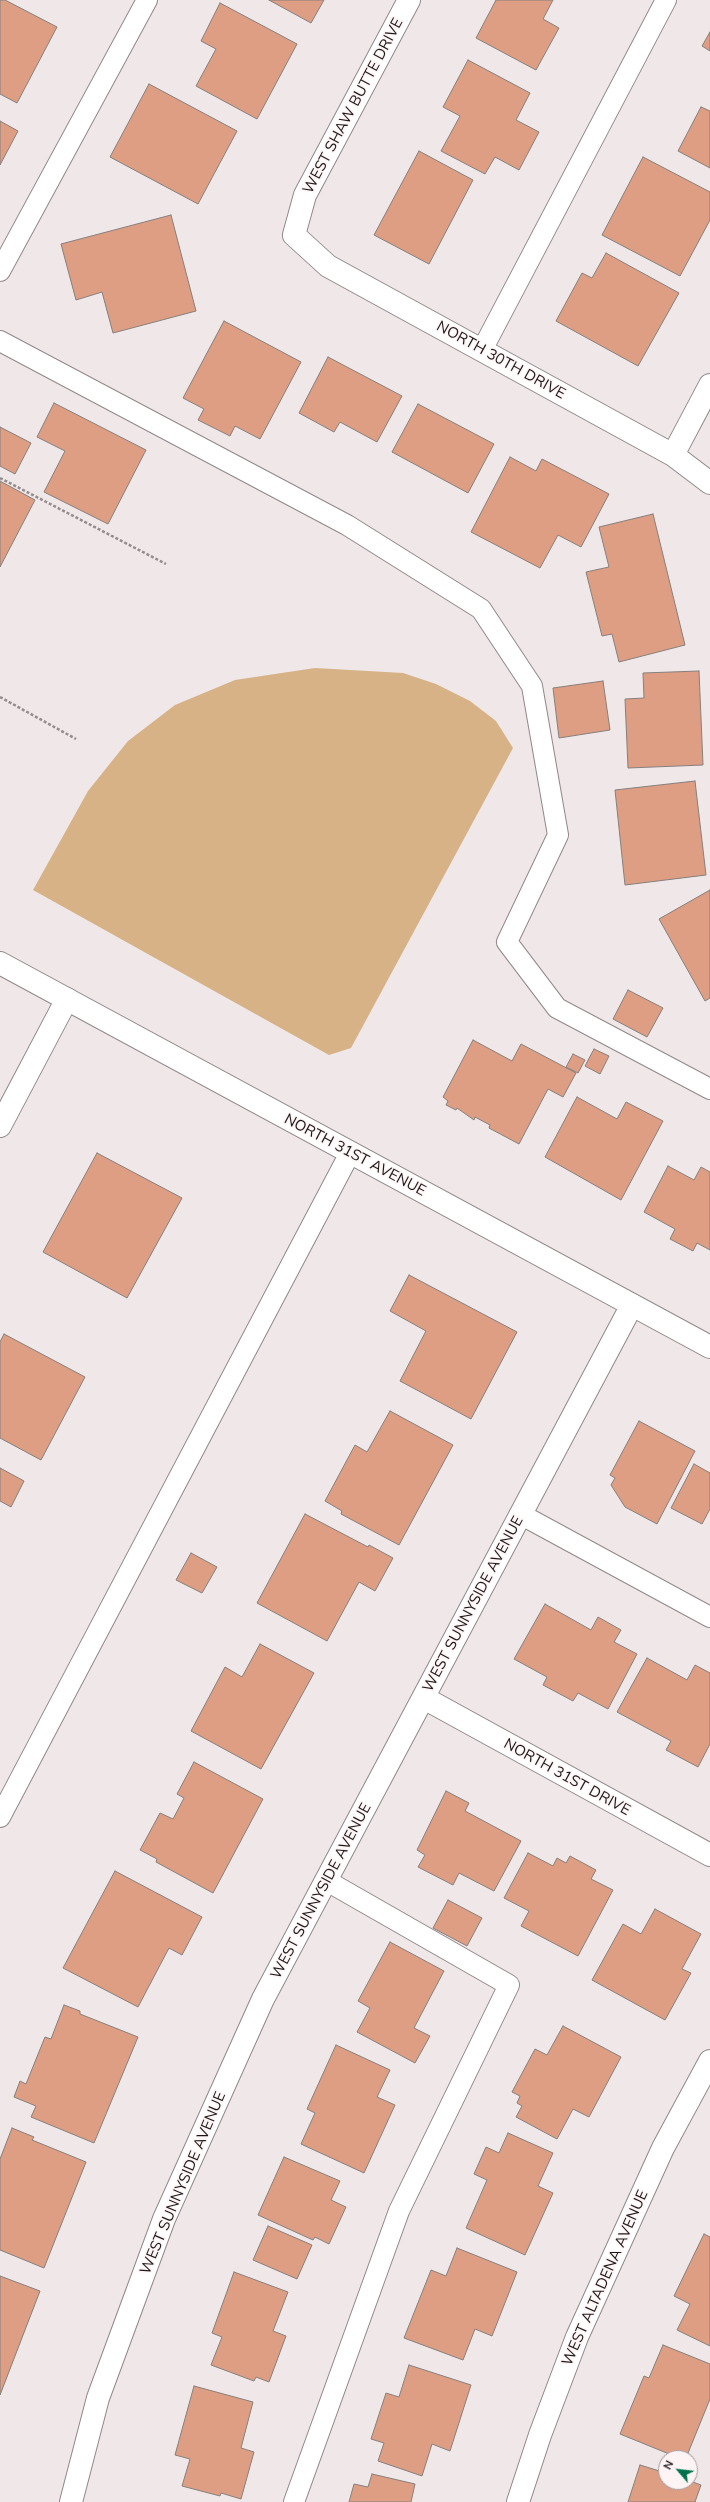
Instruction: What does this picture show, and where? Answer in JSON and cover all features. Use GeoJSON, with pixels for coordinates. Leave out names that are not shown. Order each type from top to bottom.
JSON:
{"type":"FeatureCollection","features":[{"type":"Feature","properties":{"kind":"street","name":"WEST SHAW BUTTE DRIVE"},"geometry":{"type":"LineString","coordinates":[[294,235],[305,195],[409,0]]}},
{"type":"Feature","properties":{"kind":"street","name":"NORTH 30TH DRIVE"},"geometry":{"type":"LineString","coordinates":[[294,235],[328,266],[673,455],[710,483]]}},
{"type":"Feature","properties":{"kind":"street"},"geometry":{"type":"LineString","coordinates":[[673,455],[710,385]]}},
{"type":"Feature","properties":{"kind":"street","name":"NORTH 31ST AVENUE"},"geometry":{"type":"LineString","coordinates":[[0,963],[710,1347]]}},
{"type":"Feature","properties":{"kind":"street"},"geometry":{"type":"LineString","coordinates":[[0,1126],[67,999]]}},
{"type":"Feature","properties":{"kind":"street","name":"WEST SUNNYSIDE AVENUE"},"geometry":{"type":"LineString","coordinates":[[71,2502],[98,2398],[164,2219],[263,1999],[632,1305]]}},
{"type":"Feature","properties":{"kind":"street","name":"NORTH 31ST DRIVE"},"geometry":{"type":"LineString","coordinates":[[424,1698],[710,1855]]}},
{"type":"Feature","properties":{"kind":"street","name":"WEST ALTADENA AVENUE"},"geometry":{"type":"LineString","coordinates":[[518,2502],[540,2435],[580,2329],[663,2148],[710,2061]]}},
{"type":"Feature","properties":{"kind":"lane"},"geometry":{"type":"LineString","coordinates":[[0,270],[147,0]]}},
{"type":"Feature","properties":{"kind":"lane"},"geometry":{"type":"LineString","coordinates":[[482,350],[666,0]]}},
{"type":"Feature","properties":{"kind":"lane"},"geometry":{"type":"LineString","coordinates":[[0,341],[347,525],[481,609],[532,686],[558,835],[507,942],[558,1008],[710,1090]]}},
{"type":"Feature","properties":{"kind":"lane"},"geometry":{"type":"LineString","coordinates":[[0,1817],[350,1153]]}},
{"type":"Feature","properties":{"kind":"lane"},"geometry":{"type":"LineString","coordinates":[[520,1514],[710,1617]]}},
{"type":"Feature","properties":{"kind":"lane"},"geometry":{"type":"LineString","coordinates":[[294,2502],[399,2211],[509,1985],[327,1881]]}},
{"type":"Feature","properties":{"kind":"path"},"geometry":{"type":"LineString","coordinates":[[0,478],[166,564]]}},
{"type":"Feature","properties":{"kind":"path"},"geometry":{"type":"LineString","coordinates":[[0,697],[76,739]]}},
{"type":"Feature","properties":{"kind":"shaded area"},"geometry":{"type":"Polygon","coordinates":[[[315,668],[403,673],[436,684],[470,701],[496,721],[513,748],[351,1048],[329,1055],[33,890],[88,791],[128,741],[175,705],[235,680],[315,668]]]}},
{"type":"Feature","properties":{"kind":"building"},"geometry":{"type":"Polygon","coordinates":[[[0,0],[5,0],[57,27],[17,103],[0,94],[0,0]]]}},
{"type":"Feature","properties":{"kind":"building"},"geometry":{"type":"Polygon","coordinates":[[[269,0],[324,0],[311,23],[269,0]]]}},
{"type":"Feature","properties":{"kind":"building"},"geometry":{"type":"Polygon","coordinates":[[[496,0],[553,0],[543,19],[559,28],[536,70],[476,38],[496,0]]]}},
{"type":"Feature","properties":{"kind":"building"},"geometry":{"type":"Polygon","coordinates":[[[220,3],[297,44],[257,119],[196,86],[216,49],[201,41],[220,3]]]}},
{"type":"Feature","properties":{"kind":"building"},"geometry":{"type":"Polygon","coordinates":[[[710,32],[710,51],[702,46],[710,32]]]}},
{"type":"Feature","properties":{"kind":"building"},"geometry":{"type":"Polygon","coordinates":[[[468,60],[530,93],[516,120],[539,132],[519,170],[495,157],[485,174],[441,151],[460,116],[443,107],[468,60]]]}},
{"type":"Feature","properties":{"kind":"building"},"geometry":{"type":"Polygon","coordinates":[[[149,84],[237,131],[198,204],[110,157],[149,84]]]}},
{"type":"Feature","properties":{"kind":"building"},"geometry":{"type":"Polygon","coordinates":[[[701,107],[710,111],[710,168],[678,151],[701,107]]]}},
{"type":"Feature","properties":{"kind":"building"},"geometry":{"type":"Polygon","coordinates":[[[0,121],[18,131],[0,165],[0,121]]]}},
{"type":"Feature","properties":{"kind":"building"},"geometry":{"type":"Polygon","coordinates":[[[419,151],[473,180],[429,264],[374,235],[419,151]]]}},
{"type":"Feature","properties":{"kind":"building"},"geometry":{"type":"Polygon","coordinates":[[[643,157],[710,192],[710,220],[680,276],[602,235],[643,157]]]}},
{"type":"Feature","properties":{"kind":"building"},"geometry":{"type":"Polygon","coordinates":[[[171,215],[196,311],[113,333],[102,292],[76,300],[61,244],[171,215]]]}},
{"type":"Feature","properties":{"kind":"building"},"geometry":{"type":"Polygon","coordinates":[[[606,253],[679,293],[638,366],[556,321],[582,273],[592,278],[606,253]]]}},
{"type":"Feature","properties":{"kind":"building"},"geometry":{"type":"Polygon","coordinates":[[[224,321],[301,362],[260,439],[235,426],[230,436],[198,420],[204,409],[183,398],[224,321]]]}},
{"type":"Feature","properties":{"kind":"building"},"geometry":{"type":"Polygon","coordinates":[[[328,357],[402,396],[377,442],[340,422],[334,432],[299,413],[328,357]]]}},
{"type":"Feature","properties":{"kind":"building"},"geometry":{"type":"Polygon","coordinates":[[[54,403],[146,450],[108,524],[44,492],[65,451],[37,437],[54,403]]]}},
{"type":"Feature","properties":{"kind":"building"},"geometry":{"type":"Polygon","coordinates":[[[418,404],[494,444],[468,493],[392,452],[418,404]]]}},
{"type":"Feature","properties":{"kind":"building"},"geometry":{"type":"Polygon","coordinates":[[[0,427],[31,443],[15,474],[0,466],[0,427]]]}},
{"type":"Feature","properties":{"kind":"building"},"geometry":{"type":"Polygon","coordinates":[[[510,457],[536,471],[542,459],[609,494],[581,547],[558,535],[540,568],[471,532],[510,457]]]}},
{"type":"Feature","properties":{"kind":"building"},"geometry":{"type":"Polygon","coordinates":[[[0,481],[35,500],[0,567],[0,481]]]}},
{"type":"Feature","properties":{"kind":"building"},"geometry":{"type":"Polygon","coordinates":[[[653,514],[685,645],[619,662],[612,634],[602,636],[586,572],[609,567],[599,527],[653,514]]]}},
{"type":"Feature","properties":{"kind":"building"},"geometry":{"type":"Polygon","coordinates":[[[699,671],[703,765],[628,768],[625,699],[644,698],[643,673],[699,671]]]}},
{"type":"Feature","properties":{"kind":"building"},"geometry":{"type":"Polygon","coordinates":[[[603,681],[610,730],[559,738],[553,688],[603,681]]]}},
{"type":"Feature","properties":{"kind":"building"},"geometry":{"type":"Polygon","coordinates":[[[695,781],[706,875],[625,885],[615,790],[695,781]]]}},
{"type":"Feature","properties":{"kind":"building"},"geometry":{"type":"Polygon","coordinates":[[[710,890],[710,998],[705,1001],[659,919],[710,890]]]}},
{"type":"Feature","properties":{"kind":"building"},"geometry":{"type":"Polygon","coordinates":[[[628,990],[663,1008],[647,1037],[613,1019],[628,990]]]}},
{"type":"Feature","properties":{"kind":"building"},"geometry":{"type":"Polygon","coordinates":[[[473,1040],[512,1061],[521,1044],[576,1073],[563,1097],[548,1089],[519,1144],[489,1128],[490,1125],[475,1117],[474,1120],[457,1108],[456,1110],[446,1105],[448,1101],[443,1097],[473,1040]]]}},
{"type":"Feature","properties":{"kind":"building"},"geometry":{"type":"Polygon","coordinates":[[[594,1049],[609,1056],[600,1074],[585,1066],[594,1049]]]}},
{"type":"Feature","properties":{"kind":"building"},"geometry":{"type":"Polygon","coordinates":[[[573,1054],[585,1060],[578,1073],[566,1067],[573,1054]]]}},
{"type":"Feature","properties":{"kind":"building"},"geometry":{"type":"Polygon","coordinates":[[[577,1097],[617,1119],[626,1102],[663,1121],[621,1200],[545,1157],[577,1097]]]}},
{"type":"Feature","properties":{"kind":"building"},"geometry":{"type":"Polygon","coordinates":[[[97,1153],[182,1198],[127,1298],[43,1252],[97,1153]]]}},
{"type":"Feature","properties":{"kind":"building"},"geometry":{"type":"Polygon","coordinates":[[[668,1166],[694,1180],[701,1167],[710,1172],[710,1250],[697,1243],[693,1251],[670,1239],[675,1229],[644,1212],[668,1166]]]}},
{"type":"Feature","properties":{"kind":"building"},"geometry":{"type":"Polygon","coordinates":[[[409,1275],[517,1332],[471,1419],[400,1381],[426,1331],[390,1311],[409,1275]]]}},
{"type":"Feature","properties":{"kind":"building"},"geometry":{"type":"Polygon","coordinates":[[[4,1334],[85,1377],[41,1460],[0,1438],[0,1342],[4,1334]]]}},
{"type":"Feature","properties":{"kind":"building"},"geometry":{"type":"Polygon","coordinates":[[[390,1411],[453,1445],[399,1545],[341,1514],[342,1511],[325,1501],[355,1445],[367,1452],[390,1411]]]}},
{"type":"Feature","properties":{"kind":"building"},"geometry":{"type":"Polygon","coordinates":[[[639,1421],[695,1451],[657,1524],[625,1507],[611,1485],[615,1478],[610,1475],[639,1421]]]}},
{"type":"Feature","properties":{"kind":"building"},"geometry":{"type":"Polygon","coordinates":[[[694,1464],[710,1473],[710,1509],[702,1524],[671,1508],[694,1464]]]}},
{"type":"Feature","properties":{"kind":"building"},"geometry":{"type":"Polygon","coordinates":[[[0,1468],[24,1481],[11,1507],[0,1501],[0,1468]]]}},
{"type":"Feature","properties":{"kind":"building"},"geometry":{"type":"Polygon","coordinates":[[[305,1514],[368,1547],[369,1545],[393,1558],[375,1591],[359,1582],[327,1641],[257,1603],[305,1514]]]}},
{"type":"Feature","properties":{"kind":"building"},"geometry":{"type":"Polygon","coordinates":[[[191,1553],[217,1567],[202,1593],[176,1580],[191,1553]]]}},
{"type":"Feature","properties":{"kind":"building"},"geometry":{"type":"Polygon","coordinates":[[[545,1604],[591,1630],[598,1617],[621,1630],[614,1642],[637,1654],[608,1709],[578,1693],[573,1701],[543,1685],[547,1677],[514,1659],[545,1604]]]}},
{"type":"Feature","properties":{"kind":"building"},"geometry":{"type":"Polygon","coordinates":[[[260,1644],[314,1673],[261,1769],[191,1731],[225,1667],[242,1677],[260,1644]]]}},
{"type":"Feature","properties":{"kind":"building"},"geometry":{"type":"Polygon","coordinates":[[[647,1658],[687,1680],[695,1665],[710,1673],[710,1744],[698,1767],[666,1750],[671,1741],[617,1712],[647,1658]]]}},
{"type":"Feature","properties":{"kind":"building"},"geometry":{"type":"Polygon","coordinates":[[[194,1762],[263,1799],[213,1893],[156,1862],[157,1859],[140,1850],[160,1813],[173,1819],[184,1798],[177,1794],[194,1762]]]}},
{"type":"Feature","properties":{"kind":"building"},"geometry":{"type":"Polygon","coordinates":[[[446,1791],[469,1803],[465,1811],[521,1841],[494,1891],[459,1873],[453,1885],[418,1867],[425,1855],[417,1850],[446,1791]]]}},
{"type":"Feature","properties":{"kind":"building"},"geometry":{"type":"Polygon","coordinates":[[[528,1853],[553,1866],[557,1858],[566,1863],[570,1856],[596,1870],[591,1879],[613,1890],[578,1956],[521,1926],[529,1911],[504,1898],[528,1853]]]}},
{"type":"Feature","properties":{"kind":"building"},"geometry":{"type":"Polygon","coordinates":[[[115,1871],[202,1917],[182,1955],[169,1948],[138,2007],[63,1968],[115,1871]]]}},
{"type":"Feature","properties":{"kind":"building"},"geometry":{"type":"Polygon","coordinates":[[[448,1900],[482,1918],[467,1946],[433,1928],[448,1900]]]}},
{"type":"Feature","properties":{"kind":"building"},"geometry":{"type":"Polygon","coordinates":[[[655,1909],[701,1934],[682,1969],[691,1973],[665,2020],[592,1980],[623,1924],[641,1934],[655,1909]]]}},
{"type":"Feature","properties":{"kind":"building"},"geometry":{"type":"Polygon","coordinates":[[[390,1942],[444,1971],[414,2028],[430,2036],[415,2063],[357,2032],[370,2008],[358,2001],[390,1942]]]}},
{"type":"Feature","properties":{"kind":"building"},"geometry":{"type":"Polygon","coordinates":[[[64,2005],[80,2011],[80,2014],[138,2037],[94,2143],[31,2117],[36,2106],[14,2097],[20,2081],[26,2084],[45,2037],[51,2039],[64,2005]]]}},
{"type":"Feature","properties":{"kind":"building"},"geometry":{"type":"Polygon","coordinates":[[[563,2026],[621,2057],[589,2117],[573,2109],[557,2139],[516,2117],[522,2106],[517,2103],[520,2096],[512,2092],[535,2049],[547,2055],[563,2026]]]}},
{"type":"Feature","properties":{"kind":"building"},"geometry":{"type":"Polygon","coordinates":[[[336,2045],[390,2070],[377,2097],[395,2105],[364,2173],[301,2144],[315,2113],[307,2109],[336,2045]]]}},
{"type":"Feature","properties":{"kind":"building"},"geometry":{"type":"Polygon","coordinates":[[[12,2128],[34,2137],[32,2140],[86,2162],[44,2268],[0,2250],[0,2159],[12,2128]]]}},
{"type":"Feature","properties":{"kind":"building"},"geometry":{"type":"Polygon","coordinates":[[[508,2133],[553,2153],[538,2186],[553,2193],[525,2255],[466,2228],[487,2180],[474,2174],[486,2147],[499,2153],[508,2133]]]}},
{"type":"Feature","properties":{"kind":"building"},"geometry":{"type":"Polygon","coordinates":[[[284,2157],[340,2181],[331,2200],[346,2207],[329,2244],[315,2237],[313,2240],[258,2215],[284,2157]]]}},
{"type":"Feature","properties":{"kind":"building"},"geometry":{"type":"Polygon","coordinates":[[[268,2226],[312,2245],[297,2279],[253,2260],[268,2226]]]}},
{"type":"Feature","properties":{"kind":"building"},"geometry":{"type":"Polygon","coordinates":[[[704,2234],[710,2237],[710,2346],[677,2330],[690,2304],[674,2296],[704,2234]]]}},
{"type":"Feature","properties":{"kind":"building"},"geometry":{"type":"Polygon","coordinates":[[[457,2248],[517,2272],[492,2336],[475,2329],[463,2360],[404,2338],[431,2270],[446,2276],[457,2248]]]}},
{"type":"Feature","properties":{"kind":"building"},"geometry":{"type":"Polygon","coordinates":[[[234,2272],[288,2292],[273,2331],[286,2336],[269,2382],[256,2377],[254,2381],[211,2365],[222,2337],[212,2333],[234,2272]]]}},
{"type":"Feature","properties":{"kind":"building"},"geometry":{"type":"Polygon","coordinates":[[[0,2276],[40,2291],[0,2395],[0,2276]]]}},
{"type":"Feature","properties":{"kind":"building"},"geometry":{"type":"Polygon","coordinates":[[[663,2345],[710,2364],[710,2399],[689,2450],[659,2450],[620,2434],[644,2376],[649,2378],[663,2345]]]}},
{"type":"Feature","properties":{"kind":"building"},"geometry":{"type":"Polygon","coordinates":[[[409,2365],[471,2385],[450,2451],[432,2444],[422,2476],[378,2461],[384,2443],[371,2439],[386,2393],[399,2397],[409,2365]]]}},
{"type":"Feature","properties":{"kind":"building"},"geometry":{"type":"Polygon","coordinates":[[[194,2386],[253,2402],[241,2448],[254,2452],[241,2499],[221,2493],[220,2496],[182,2486],[190,2459],[175,2455],[194,2386]]]}},
{"type":"Feature","properties":{"kind":"building"},"geometry":{"type":"Polygon","coordinates":[[[640,2465],[658,2471],[658,2490],[698,2490],[698,2484],[701,2485],[695,2502],[628,2502],[640,2465]]]}},
{"type":"Feature","properties":{"kind":"building"},"geometry":{"type":"Polygon","coordinates":[[[372,2474],[415,2484],[411,2502],[349,2502],[354,2484],[368,2487],[372,2474]]]}}]}
